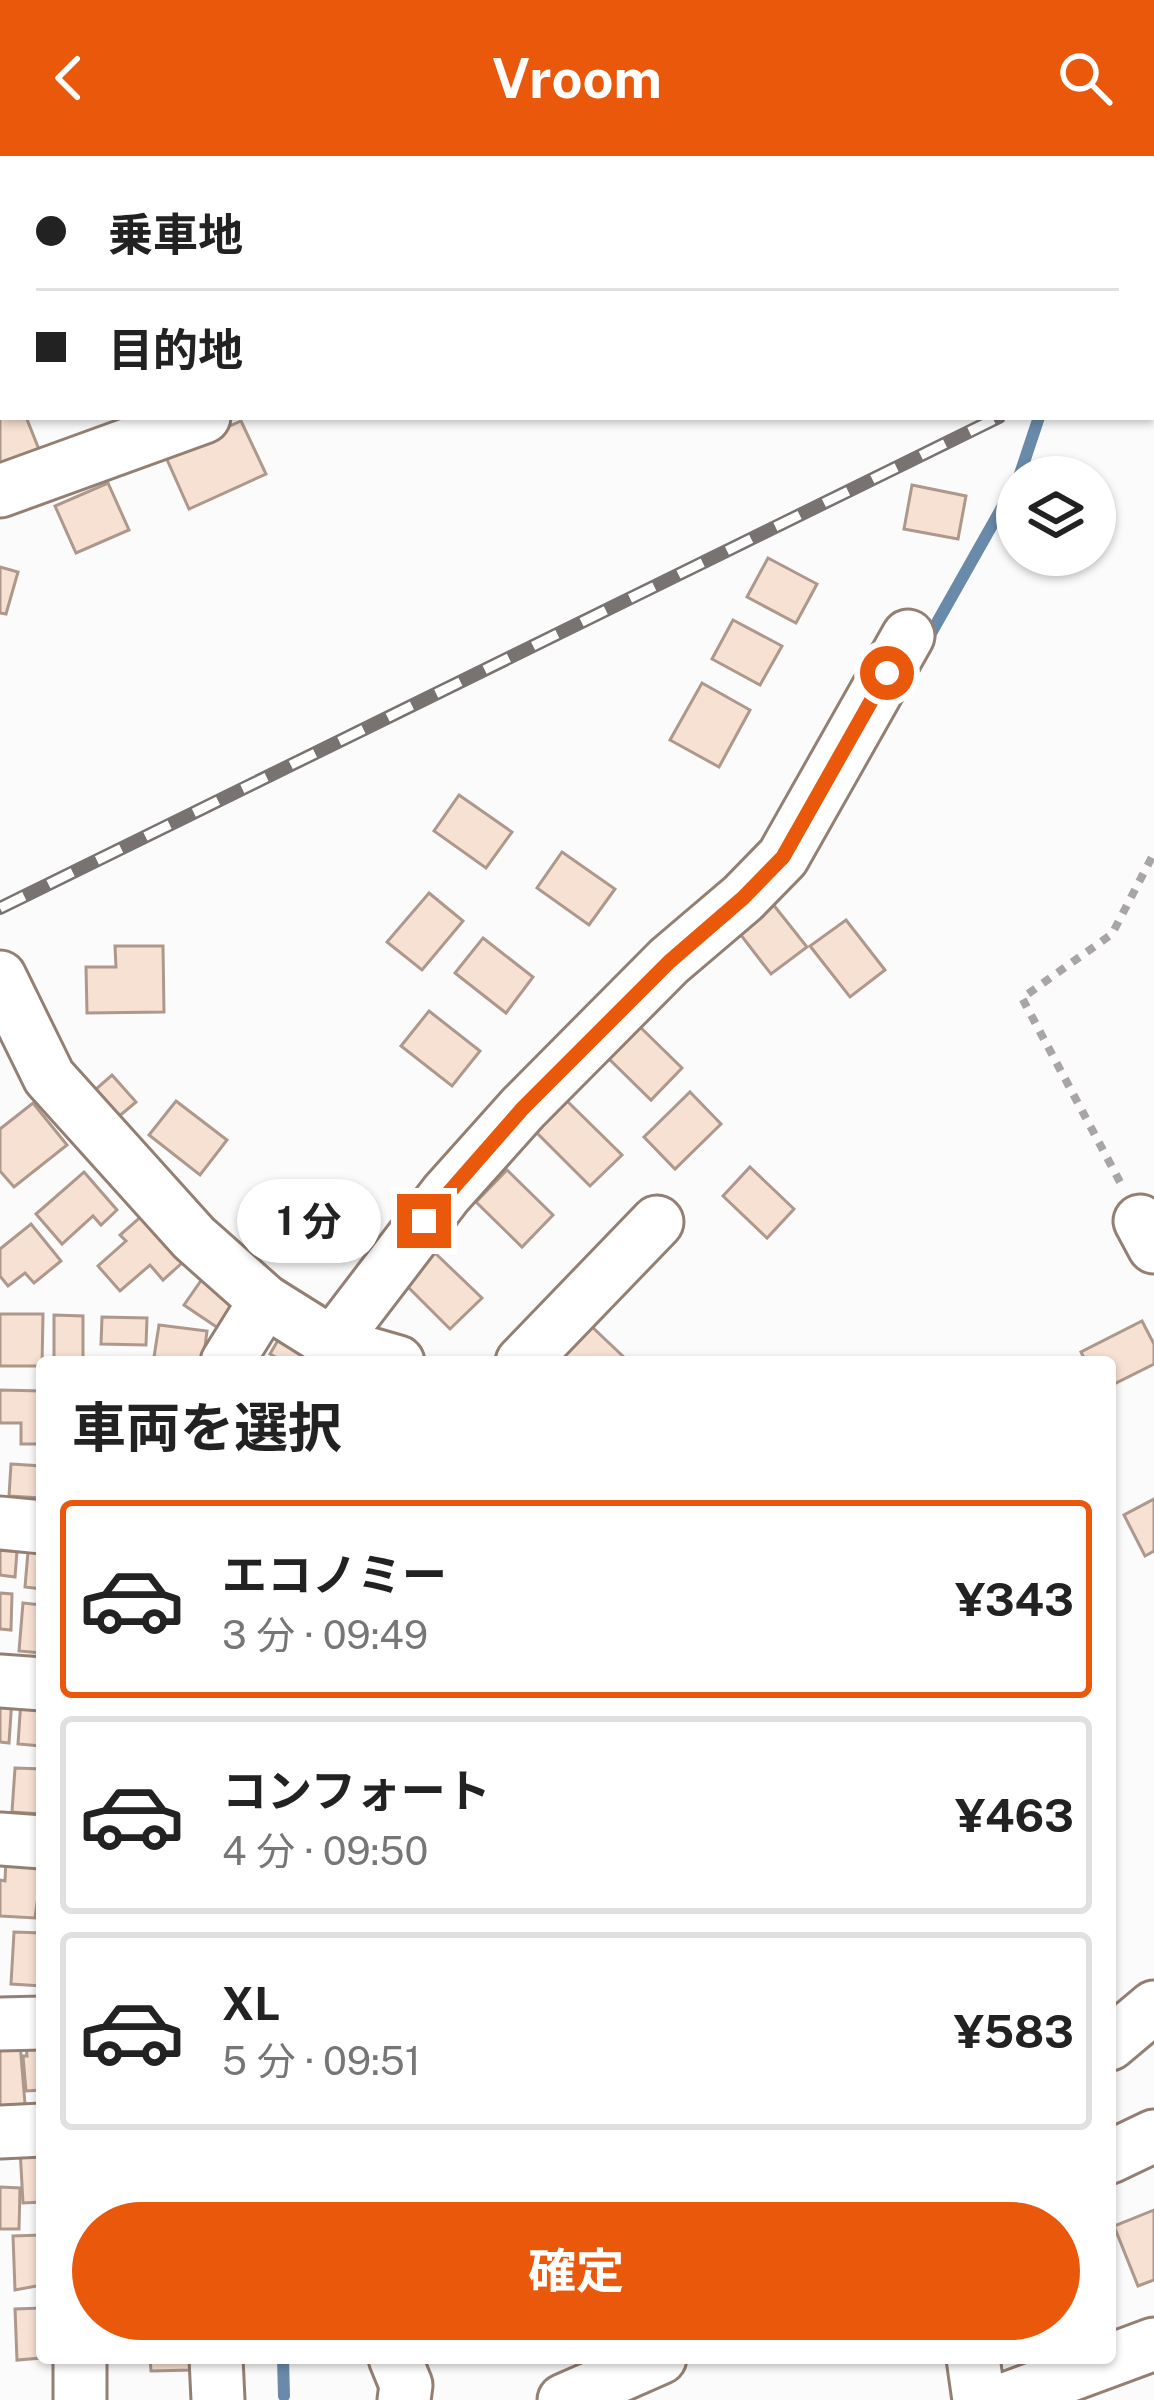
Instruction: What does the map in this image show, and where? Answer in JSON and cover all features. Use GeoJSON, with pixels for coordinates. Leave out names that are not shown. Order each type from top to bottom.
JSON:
{"type":"FeatureCollection","features":[{"type":"Feature","properties":{"kind":"street"},"geometry":{"type":"LineString","coordinates":[[0,491],[196,420]]}},
{"type":"Feature","properties":{"kind":"street"},"geometry":{"type":"LineString","coordinates":[[332,1343],[446,1194],[523,1108],[669,962],[783,857],[908,636]]}},
{"type":"Feature","properties":{"kind":"street"},"geometry":{"type":"LineString","coordinates":[[0,977],[50,1077],[194,1238],[265,1301],[332,1343],[377,1356]]}},
{"type":"Feature","properties":{"kind":"street"},"geometry":{"type":"LineString","coordinates":[[528,1356],[657,1222]]}},
{"type":"Feature","properties":{"kind":"street"},"geometry":{"type":"LineString","coordinates":[[231,1356],[265,1301]]}},
{"type":"Feature","properties":{"kind":"street"},"geometry":{"type":"LineString","coordinates":[[0,1523],[36,1526]]}},
{"type":"Feature","properties":{"kind":"street"},"geometry":{"type":"LineString","coordinates":[[0,1681],[36,1684]]}},
{"type":"Feature","properties":{"kind":"street"},"geometry":{"type":"LineString","coordinates":[[0,1838],[36,1841]]}},
{"type":"Feature","properties":{"kind":"street"},"geometry":{"type":"LineString","coordinates":[[1116,2039],[1154,2007]]}},
{"type":"Feature","properties":{"kind":"street"},"geometry":{"type":"LineString","coordinates":[[0,2024],[36,2024]]}},
{"type":"Feature","properties":{"kind":"street"},"geometry":{"type":"LineString","coordinates":[[0,2132],[36,2130]]}},
{"type":"Feature","properties":{"kind":"street"},"geometry":{"type":"LineString","coordinates":[[1116,2153],[1154,2136]]}},
{"type":"Feature","properties":{"kind":"street"},"geometry":{"type":"LineString","coordinates":[[1116,2358],[1154,2344]]}},
{"type":"Feature","properties":{"kind":"street"},"geometry":{"type":"LineString","coordinates":[[80,2364],[80,2400]]}},
{"type":"Feature","properties":{"kind":"street"},"geometry":{"type":"LineString","coordinates":[[216,2364],[218,2400]]}},
{"type":"Feature","properties":{"kind":"street"},"geometry":{"type":"LineString","coordinates":[[397,2364],[406,2385],[404,2400]]}},
{"type":"Feature","properties":{"kind":"street"},"geometry":{"type":"LineString","coordinates":[[564,2400],[646,2364]]}},
{"type":"Feature","properties":{"kind":"street"},"geometry":{"type":"LineString","coordinates":[[975,2364],[979,2400]]}},
{"type":"Feature","properties":{"kind":"street"},"geometry":{"type":"LineString","coordinates":[[1003,2400],[1100,2364]]}},
{"type":"Feature","properties":{"kind":"path"},"geometry":{"type":"LineString","coordinates":[[1147,1234],[1022,998],[1112,934],[1154,853]]}},
{"type":"Feature","properties":{"kind":"building"},"geometry":{"type":"Polygon","coordinates":[[[0,420],[27,420],[40,452],[0,467],[0,420]]]}},
{"type":"Feature","properties":{"kind":"building"},"geometry":{"type":"Polygon","coordinates":[[[241,421],[266,474],[189,509],[165,455],[241,421]]]}},
{"type":"Feature","properties":{"kind":"building"},"geometry":{"type":"Polygon","coordinates":[[[108,483],[129,530],[76,553],[55,506],[108,483]]]}},
{"type":"Feature","properties":{"kind":"building"},"geometry":{"type":"Polygon","coordinates":[[[912,485],[966,496],[958,539],[904,529],[912,485]]]}},
{"type":"Feature","properties":{"kind":"building"},"geometry":{"type":"Polygon","coordinates":[[[768,558],[817,584],[796,623],[747,597],[768,558]]]}},
{"type":"Feature","properties":{"kind":"building"},"geometry":{"type":"Polygon","coordinates":[[[0,567],[18,572],[6,614],[0,613],[0,567]]]}},
{"type":"Feature","properties":{"kind":"building"},"geometry":{"type":"Polygon","coordinates":[[[733,620],[782,646],[760,685],[712,659],[733,620]]]}},
{"type":"Feature","properties":{"kind":"building"},"geometry":{"type":"Polygon","coordinates":[[[702,683],[750,710],[719,767],[670,740],[702,683]]]}},
{"type":"Feature","properties":{"kind":"building"},"geometry":{"type":"Polygon","coordinates":[[[459,795],[512,832],[486,868],[434,831],[459,795]]]}},
{"type":"Feature","properties":{"kind":"building"},"geometry":{"type":"Polygon","coordinates":[[[562,852],[615,889],[589,925],[537,888],[562,852]]]}},
{"type":"Feature","properties":{"kind":"building"},"geometry":{"type":"Polygon","coordinates":[[[429,893],[463,921],[422,970],[387,942],[429,893]]]}},
{"type":"Feature","properties":{"kind":"building"},"geometry":{"type":"Polygon","coordinates":[[[772,903],[807,947],[771,974],[737,930],[772,903]]]}},
{"type":"Feature","properties":{"kind":"building"},"geometry":{"type":"Polygon","coordinates":[[[846,920],[885,970],[850,997],[810,946],[846,920]]]}},
{"type":"Feature","properties":{"kind":"building"},"geometry":{"type":"Polygon","coordinates":[[[483,938],[533,977],[506,1013],[455,973],[483,938]]]}},
{"type":"Feature","properties":{"kind":"building"},"geometry":{"type":"Polygon","coordinates":[[[115,946],[163,946],[164,1012],[87,1013],[86,967],[116,967],[115,946]]]}},
{"type":"Feature","properties":{"kind":"building"},"geometry":{"type":"Polygon","coordinates":[[[429,1011],[480,1051],[452,1086],[401,1046],[429,1011]]]}},
{"type":"Feature","properties":{"kind":"building"},"geometry":{"type":"Polygon","coordinates":[[[636,1023],[682,1068],[651,1100],[605,1055],[636,1023]]]}},
{"type":"Feature","properties":{"kind":"building"},"geometry":{"type":"Polygon","coordinates":[[[112,1075],[136,1102],[110,1124],[87,1097],[112,1075]]]}},
{"type":"Feature","properties":{"kind":"building"},"geometry":{"type":"Polygon","coordinates":[[[690,1092],[721,1124],[675,1169],[644,1137],[690,1092]]]}},
{"type":"Feature","properties":{"kind":"building"},"geometry":{"type":"Polygon","coordinates":[[[565,1099],[622,1155],[590,1186],[534,1130],[565,1099]]]}},
{"type":"Feature","properties":{"kind":"building"},"geometry":{"type":"Polygon","coordinates":[[[176,1101],[227,1140],[200,1175],[149,1135],[176,1101]]]}},
{"type":"Feature","properties":{"kind":"building"},"geometry":{"type":"Polygon","coordinates":[[[33,1103],[67,1145],[14,1187],[0,1171],[0,1129],[33,1103]]]}},
{"type":"Feature","properties":{"kind":"building"},"geometry":{"type":"Polygon","coordinates":[[[750,1167],[794,1209],[767,1238],[723,1196],[750,1167]]]}},
{"type":"Feature","properties":{"kind":"building"},"geometry":{"type":"Polygon","coordinates":[[[507,1170],[553,1215],[522,1247],[476,1202],[507,1170]]]}},
{"type":"Feature","properties":{"kind":"building"},"geometry":{"type":"Polygon","coordinates":[[[84,1172],[117,1210],[101,1225],[93,1216],[62,1244],[36,1214],[84,1172]]]}},
{"type":"Feature","properties":{"kind":"building"},"geometry":{"type":"Polygon","coordinates":[[[283,1184],[334,1224],[307,1258],[256,1219],[283,1184]]]}},
{"type":"Feature","properties":{"kind":"building"},"geometry":{"type":"Polygon","coordinates":[[[145,1213],[182,1263],[163,1280],[150,1265],[120,1291],[98,1266],[126,1241],[120,1235],[145,1213]]]}},
{"type":"Feature","properties":{"kind":"building"},"geometry":{"type":"Polygon","coordinates":[[[31,1224],[61,1261],[34,1283],[25,1273],[8,1286],[0,1276],[0,1249],[31,1224]]]}},
{"type":"Feature","properties":{"kind":"building"},"geometry":{"type":"Polygon","coordinates":[[[435,1253],[482,1298],[450,1329],[405,1284],[435,1253]]]}},
{"type":"Feature","properties":{"kind":"building"},"geometry":{"type":"Polygon","coordinates":[[[207,1272],[241,1295],[218,1328],[184,1305],[207,1272]]]}},
{"type":"Feature","properties":{"kind":"building"},"geometry":{"type":"Polygon","coordinates":[[[0,1314],[43,1314],[42,1356],[36,1356],[36,1366],[0,1366],[0,1314]]]}},
{"type":"Feature","properties":{"kind":"building"},"geometry":{"type":"Polygon","coordinates":[[[54,1315],[83,1316],[83,1356],[54,1356],[54,1315]]]}},
{"type":"Feature","properties":{"kind":"building"},"geometry":{"type":"Polygon","coordinates":[[[102,1317],[147,1318],[146,1345],[101,1344],[102,1317]]]}},
{"type":"Feature","properties":{"kind":"building"},"geometry":{"type":"Polygon","coordinates":[[[1142,1321],[1154,1344],[1154,1364],[1116,1383],[1116,1356],[1083,1356],[1081,1352],[1142,1321]]]}},
{"type":"Feature","properties":{"kind":"building"},"geometry":{"type":"Polygon","coordinates":[[[589,1324],[623,1356],[559,1356],[589,1324]]]}},
{"type":"Feature","properties":{"kind":"building"},"geometry":{"type":"Polygon","coordinates":[[[159,1325],[207,1331],[204,1356],[154,1356],[159,1325]]]}},
{"type":"Feature","properties":{"kind":"building"},"geometry":{"type":"Polygon","coordinates":[[[284,1330],[316,1356],[274,1356],[270,1354],[284,1330]]]}},
{"type":"Feature","properties":{"kind":"building"},"geometry":{"type":"Polygon","coordinates":[[[0,1390],[36,1391],[36,1444],[21,1444],[21,1423],[0,1423],[0,1390]]]}},
{"type":"Feature","properties":{"kind":"building"},"geometry":{"type":"Polygon","coordinates":[[[11,1464],[36,1466],[36,1498],[9,1496],[11,1464]]]}},
{"type":"Feature","properties":{"kind":"building"},"geometry":{"type":"Polygon","coordinates":[[[1154,1499],[1154,1551],[1145,1556],[1124,1515],[1154,1499]]]}},
{"type":"Feature","properties":{"kind":"building"},"geometry":{"type":"Polygon","coordinates":[[[0,1536],[18,1538],[15,1577],[0,1575],[0,1536]]]}},
{"type":"Feature","properties":{"kind":"building"},"geometry":{"type":"Polygon","coordinates":[[[29,1540],[36,1541],[36,1588],[25,1587],[29,1540]]]}},
{"type":"Feature","properties":{"kind":"building"},"geometry":{"type":"Polygon","coordinates":[[[0,1593],[12,1594],[11,1630],[0,1629],[0,1593]]]}},
{"type":"Feature","properties":{"kind":"building"},"geometry":{"type":"Polygon","coordinates":[[[23,1603],[36,1604],[36,1652],[19,1651],[23,1603]]]}},
{"type":"Feature","properties":{"kind":"building"},"geometry":{"type":"Polygon","coordinates":[[[0,1697],[12,1698],[9,1743],[0,1742],[0,1697]]]}},
{"type":"Feature","properties":{"kind":"building"},"geometry":{"type":"Polygon","coordinates":[[[21,1700],[36,1701],[36,1746],[18,1744],[21,1700]]]}},
{"type":"Feature","properties":{"kind":"building"},"geometry":{"type":"Polygon","coordinates":[[[15,1768],[36,1769],[36,1814],[12,1812],[15,1768]]]}},
{"type":"Feature","properties":{"kind":"building"},"geometry":{"type":"Polygon","coordinates":[[[6,1859],[36,1866],[35,1918],[0,1916],[0,1880],[5,1881],[6,1859]]]}},
{"type":"Feature","properties":{"kind":"building"},"geometry":{"type":"Polygon","coordinates":[[[14,1932],[36,1933],[36,1986],[11,1984],[14,1932]]]}},
{"type":"Feature","properties":{"kind":"building"},"geometry":{"type":"Polygon","coordinates":[[[20,2043],[25,2104],[0,2106],[0,2044],[20,2043]]]}},
{"type":"Feature","properties":{"kind":"building"},"geometry":{"type":"Polygon","coordinates":[[[36,2044],[36,2090],[26,2091],[26,2045],[36,2044]]]}},
{"type":"Feature","properties":{"kind":"building"},"geometry":{"type":"Polygon","coordinates":[[[36,2148],[36,2202],[23,2203],[20,2149],[36,2148]]]}},
{"type":"Feature","properties":{"kind":"building"},"geometry":{"type":"Polygon","coordinates":[[[0,2187],[20,2188],[19,2229],[0,2229],[0,2187]]]}},
{"type":"Feature","properties":{"kind":"building"},"geometry":{"type":"Polygon","coordinates":[[[1154,2210],[1154,2280],[1138,2286],[1116,2225],[1154,2210]]]}},
{"type":"Feature","properties":{"kind":"building"},"geometry":{"type":"Polygon","coordinates":[[[36,2235],[36,2286],[15,2290],[13,2236],[36,2235]]]}},
{"type":"Feature","properties":{"kind":"building"},"geometry":{"type":"Polygon","coordinates":[[[36,2308],[36,2358],[17,2360],[15,2309],[36,2308]]]}},
{"type":"Feature","properties":{"kind":"building"},"geometry":{"type":"Polygon","coordinates":[[[150,2364],[193,2364],[193,2370],[151,2371],[150,2364]]]}},
{"type":"Feature","properties":{"kind":"waterway"},"geometry":{"type":"LineString","coordinates":[[1026,456],[1038,420]]}},
{"type":"Feature","properties":{"kind":"waterway"},"geometry":{"type":"LineString","coordinates":[[926,642],[996,518]]}},
{"type":"Feature","properties":{"kind":"waterway"},"geometry":{"type":"LineString","coordinates":[[283,2364],[284,2396]]}},
{"type":"Feature","properties":{"kind":"railway"},"geometry":{"type":"LineString","coordinates":[[0,908],[993,420]]}},
{"type":"Feature","properties":{"kind":"route"},"geometry":{"type":"LineString","coordinates":[[424,1221],[523,1108],[669,962],[783,857],[887,673]]}}]}
